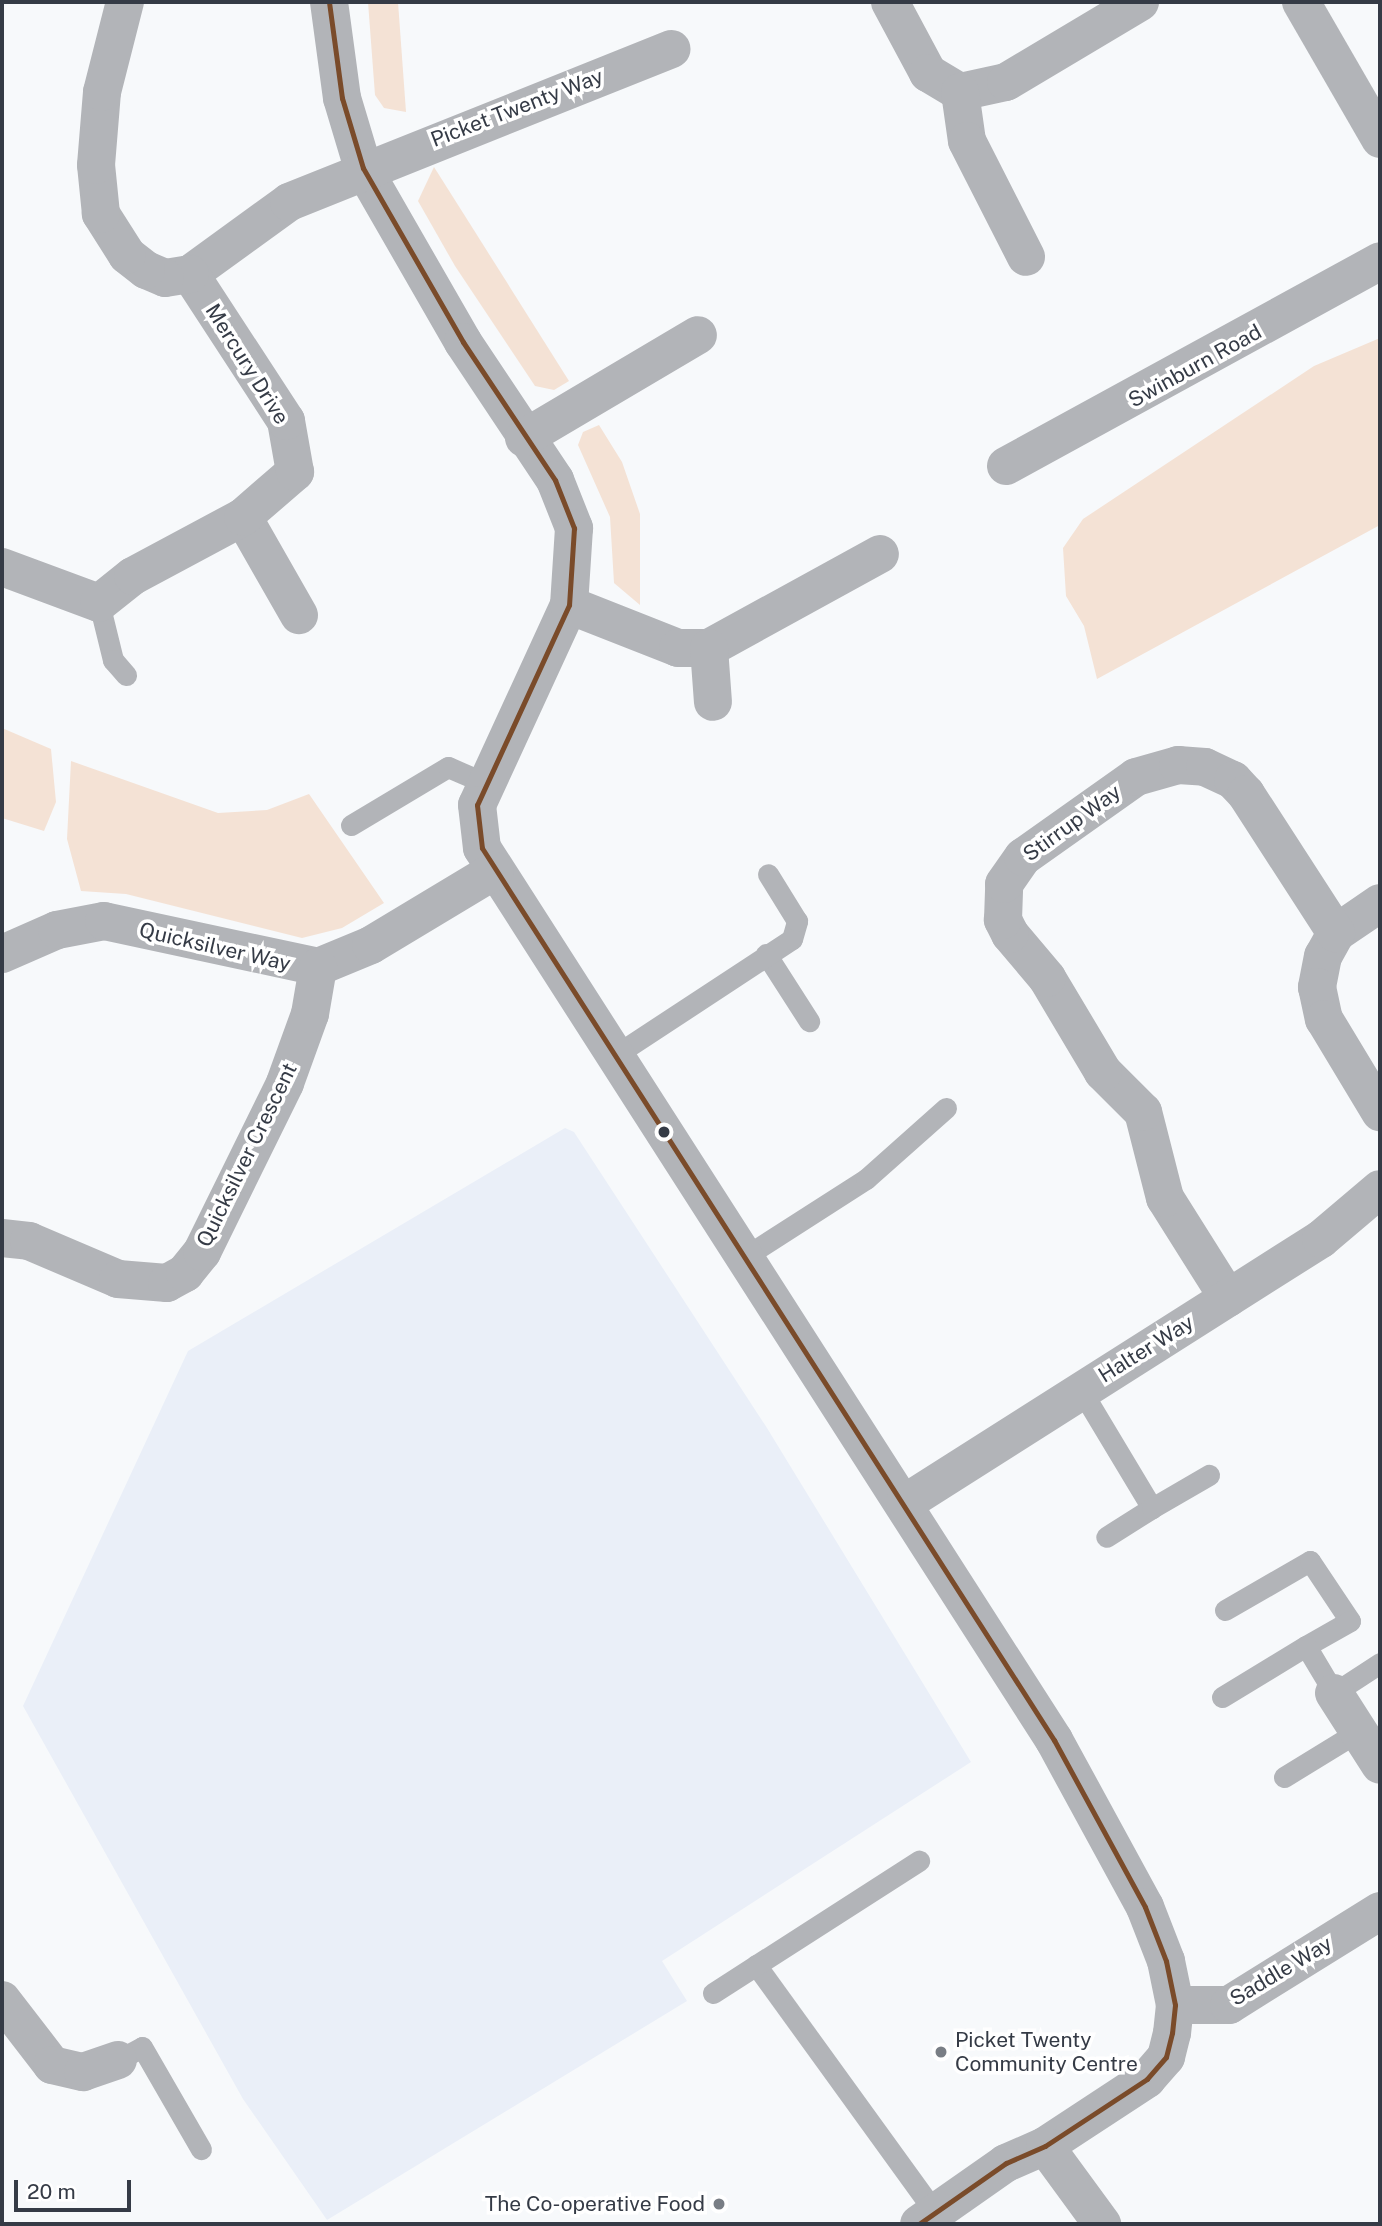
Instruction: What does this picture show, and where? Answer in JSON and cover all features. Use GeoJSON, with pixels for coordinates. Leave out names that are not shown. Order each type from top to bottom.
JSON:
{"type":"FeatureCollection","features":[{"type":"Feature","properties":{"kind":"street"},"geometry":{"type":"LineString","coordinates":[[125,2],[102,92],[99,204],[113,238],[146,270],[165,278],[190,274],[289,202],[363,168]]}},
{"type":"Feature","properties":{"kind":"street"},"geometry":{"type":"LineString","coordinates":[[329,2],[342,98],[363,168],[524,438],[555,480],[574,528],[569,605],[485,783],[477,827],[494,870],[617,1054],[905,1503],[1126,1869],[1159,1936],[1175,2005],[1166,2057],[1147,2079],[1045,2146],[1006,2163],[927,2218]]}},
{"type":"Feature","properties":{"kind":"street"},"geometry":{"type":"LineString","coordinates":[[890,2],[928,73],[960,92],[1006,82],[1140,2]]}},
{"type":"Feature","properties":{"kind":"street"},"geometry":{"type":"LineString","coordinates":[[1301,2],[1380,139]]}},
{"type":"Feature","properties":{"kind":"street","name":"Picket Twenty Way"},"geometry":{"type":"LineString","coordinates":[[363,168],[672,49]]}},
{"type":"Feature","properties":{"kind":"street"},"geometry":{"type":"LineString","coordinates":[[960,92],[967,141],[1026,257]]}},
{"type":"Feature","properties":{"kind":"street","name":"Swinburn Road"},"geometry":{"type":"LineString","coordinates":[[1006,466],[1380,261]]}},
{"type":"Feature","properties":{"kind":"street","name":"Mercury Drive"},"geometry":{"type":"LineString","coordinates":[[99,603],[133,576],[243,517],[295,472],[294,443],[190,274]]}},
{"type":"Feature","properties":{"kind":"street"},"geometry":{"type":"LineString","coordinates":[[524,438],[698,335]]}},
{"type":"Feature","properties":{"kind":"street"},"geometry":{"type":"LineString","coordinates":[[243,517],[299,615]]}},
{"type":"Feature","properties":{"kind":"street"},"geometry":{"type":"LineString","coordinates":[[569,605],[678,648],[709,648],[880,554]]}},
{"type":"Feature","properties":{"kind":"street"},"geometry":{"type":"LineString","coordinates":[[2,567],[99,603]]}},
{"type":"Feature","properties":{"kind":"street"},"geometry":{"type":"LineString","coordinates":[[709,648],[713,702]]}},
{"type":"Feature","properties":{"kind":"street","name":"Stirrup Way"},"geometry":{"type":"LineString","coordinates":[[1228,1298],[1166,1198],[1143,1112],[1103,1072],[1047,978],[1010,934],[1003,919],[1004,884],[1023,858],[1136,776],[1178,765],[1205,767],[1233,780],[1246,794],[1336,933]]}},
{"type":"Feature","properties":{"kind":"street","name":"Quicksilver Way"},"geometry":{"type":"LineString","coordinates":[[2,954],[57,930],[104,922],[318,967],[371,945],[494,870]]}},
{"type":"Feature","properties":{"kind":"street"},"geometry":{"type":"LineString","coordinates":[[1380,903],[1336,933],[1323,956],[1318,1004],[1380,1112]]}},
{"type":"Feature","properties":{"kind":"street","name":"Quicksilver Crescent"},"geometry":{"type":"LineString","coordinates":[[2,1237],[29,1241],[118,1279],[156,1284],[185,1273],[202,1252],[285,1083],[310,1014],[318,967]]}},
{"type":"Feature","properties":{"kind":"street","name":"Halter Way"},"geometry":{"type":"LineString","coordinates":[[905,1503],[1228,1298],[1364,1208],[1380,1189]]}},
{"type":"Feature","properties":{"kind":"street"},"geometry":{"type":"LineString","coordinates":[[1335,1693],[1380,1765]]}},
{"type":"Feature","properties":{"kind":"street","name":"Saddle Way"},"geometry":{"type":"LineString","coordinates":[[1175,2005],[1230,2006],[1380,1911]]}},
{"type":"Feature","properties":{"kind":"street"},"geometry":{"type":"LineString","coordinates":[[2,2000],[11,2040],[62,2069],[83,2072],[118,2060]]}},
{"type":"Feature","properties":{"kind":"street"},"geometry":{"type":"LineString","coordinates":[[1045,2146],[1102,2224]]}},
{"type":"Feature","properties":{"kind":"lane"},"geometry":{"type":"LineString","coordinates":[[99,603],[113,660],[126,675]]}},
{"type":"Feature","properties":{"kind":"lane"},"geometry":{"type":"LineString","coordinates":[[351,825],[448,767],[485,783]]}},
{"type":"Feature","properties":{"kind":"lane"},"geometry":{"type":"LineString","coordinates":[[617,1054],[797,932],[797,921],[768,874]]}},
{"type":"Feature","properties":{"kind":"lane"},"geometry":{"type":"LineString","coordinates":[[766,954],[809,1021]]}},
{"type":"Feature","properties":{"kind":"lane"},"geometry":{"type":"LineString","coordinates":[[746,1256],[866,1179],[946,1108]]}},
{"type":"Feature","properties":{"kind":"lane"},"geometry":{"type":"LineString","coordinates":[[1081,1390],[1152,1508]]}},
{"type":"Feature","properties":{"kind":"lane"},"geometry":{"type":"LineString","coordinates":[[1106,1536],[1209,1475]]}},
{"type":"Feature","properties":{"kind":"lane"},"geometry":{"type":"LineString","coordinates":[[1222,1697],[1350,1621],[1310,1561],[1224,1610]]}},
{"type":"Feature","properties":{"kind":"lane"},"geometry":{"type":"LineString","coordinates":[[1306,1646],[1335,1693],[1380,1663]]}},
{"type":"Feature","properties":{"kind":"lane"},"geometry":{"type":"LineString","coordinates":[[1284,1777],[1359,1731]]}},
{"type":"Feature","properties":{"kind":"lane"},"geometry":{"type":"LineString","coordinates":[[713,1993],[919,1861]]}},
{"type":"Feature","properties":{"kind":"lane"},"geometry":{"type":"LineString","coordinates":[[756,1965],[927,2218]]}},
{"type":"Feature","properties":{"kind":"lane"},"geometry":{"type":"LineString","coordinates":[[118,2060],[142,2047],[201,2149]]}},
{"type":"Feature","properties":{"kind":"shaded area"},"geometry":{"type":"Polygon","coordinates":[[[368,2],[398,2],[406,112],[384,108],[375,95],[368,2]]]}},
{"type":"Feature","properties":{"kind":"shaded area"},"geometry":{"type":"Polygon","coordinates":[[[434,167],[569,381],[554,390],[535,386],[455,266],[418,201],[434,167]]]}},
{"type":"Feature","properties":{"kind":"shaded area"},"geometry":{"type":"Polygon","coordinates":[[[1380,338],[1380,525],[1097,679],[1084,626],[1066,596],[1063,548],[1083,519],[1314,366],[1380,338]]]}},
{"type":"Feature","properties":{"kind":"shaded area"},"geometry":{"type":"Polygon","coordinates":[[[599,425],[622,462],[640,514],[640,605],[614,583],[610,517],[578,445],[583,432],[599,425]]]}},
{"type":"Feature","properties":{"kind":"shaded area"},"geometry":{"type":"Polygon","coordinates":[[[2,728],[51,749],[56,802],[44,831],[2,818],[2,728]]]}},
{"type":"Feature","properties":{"kind":"shaded area"},"geometry":{"type":"Polygon","coordinates":[[[71,761],[218,813],[267,810],[309,794],[384,903],[342,928],[302,938],[126,894],[81,891],[67,839],[71,761]]]}},
{"type":"Feature","properties":{"kind":"shaded area"},"geometry":{"type":"Polygon","coordinates":[[[565,1128],[574,1132],[767,1428],[971,1762],[662,1961],[687,2001],[327,2220],[243,2099],[23,1706],[188,1351],[565,1128]]]}},
{"type":"Feature","properties":{"kind":"transit line"},"geometry":{"type":"LineString","coordinates":[[329,2],[342,98],[363,168],[463,342],[555,480],[574,528],[569,605],[477,805],[482,848],[1054,1740],[1145,1907],[1166,1961],[1175,2005],[1172,2033],[1166,2057],[1147,2079],[1045,2146],[1006,2163],[919,2224]]}},
{"type":"Feature","properties":{"kind":"place","name":"Picket Twenty Community Centre"},"geometry":{"type":"Point","coordinates":[941,2052]}},
{"type":"Feature","properties":{"kind":"place","name":"The Co-operative Food"},"geometry":{"type":"Point","coordinates":[719,2204]}}]}
